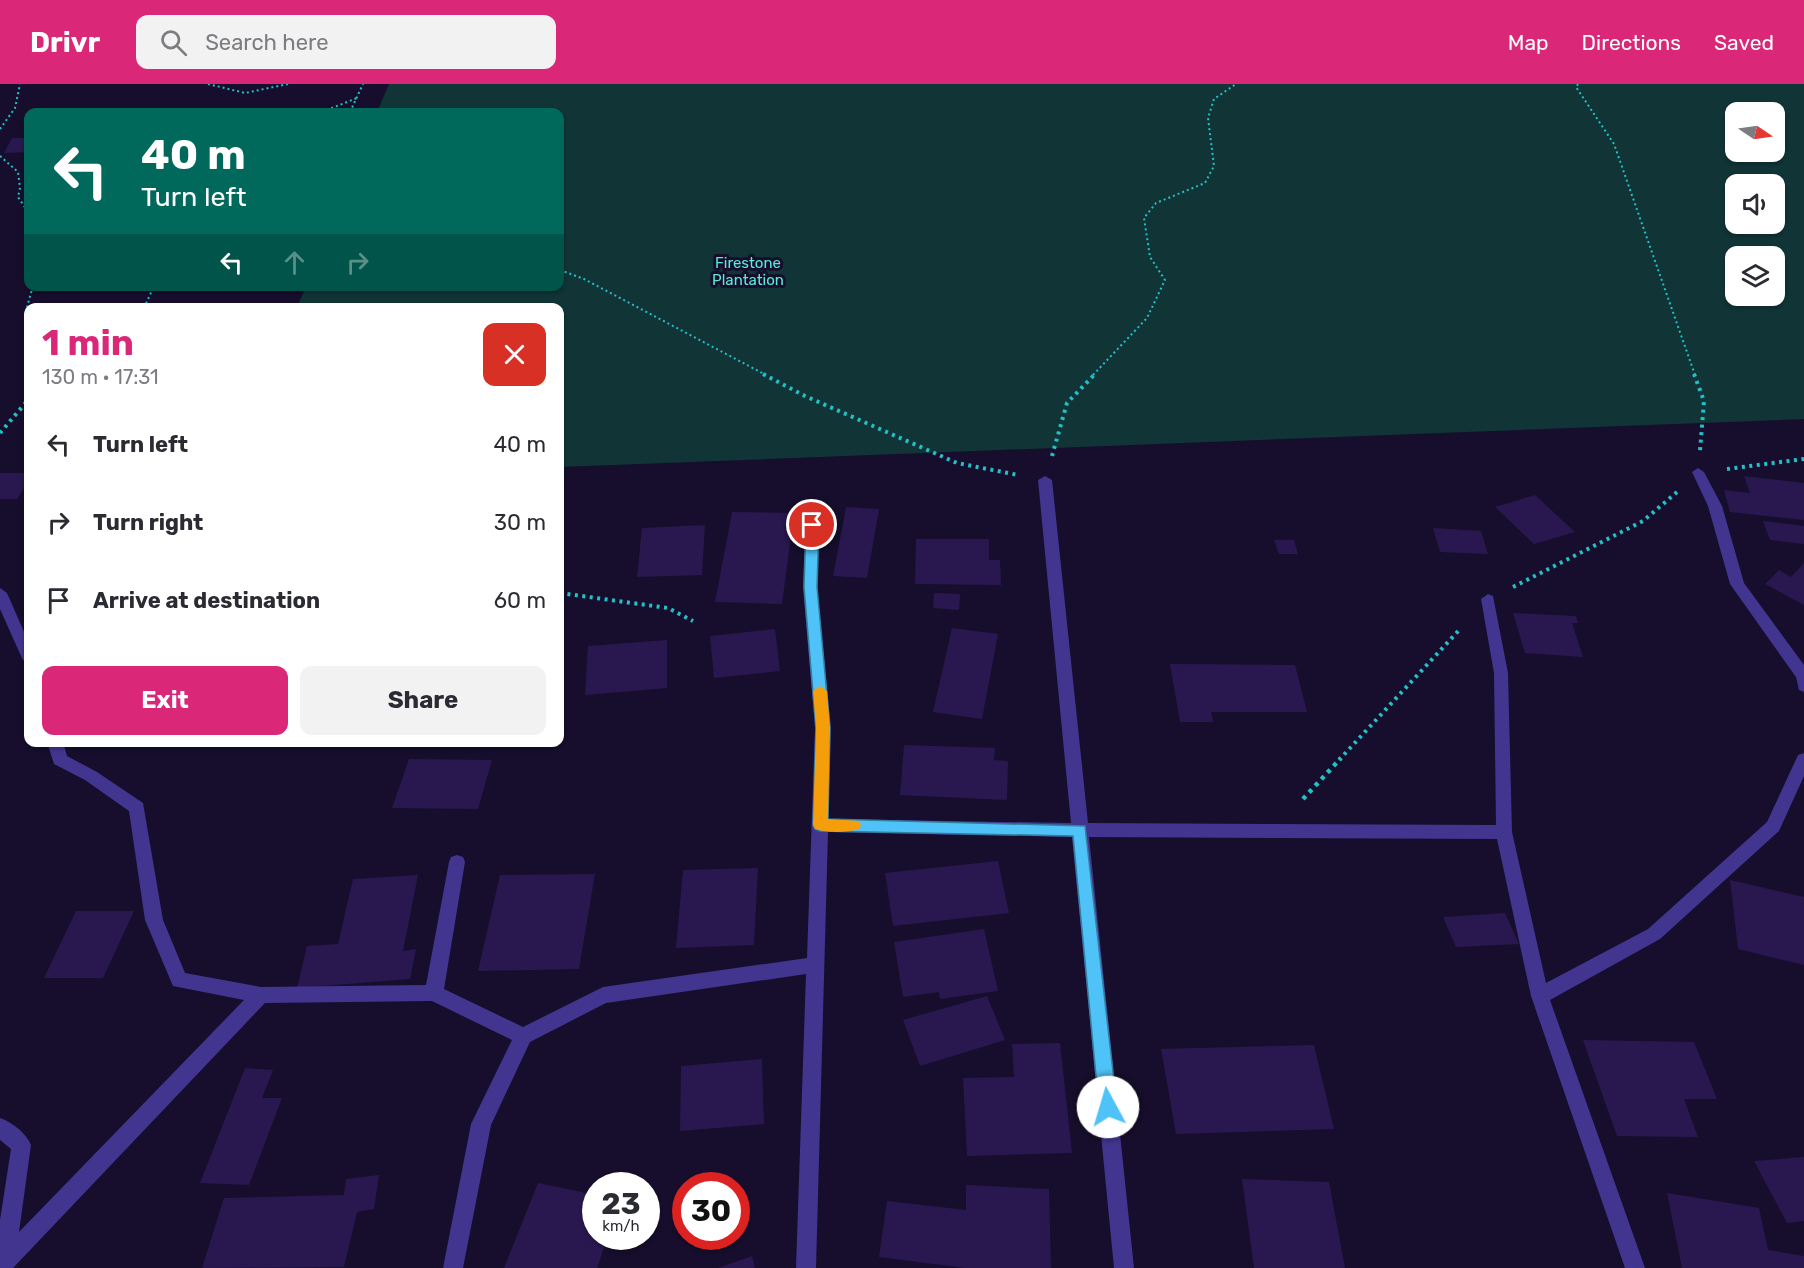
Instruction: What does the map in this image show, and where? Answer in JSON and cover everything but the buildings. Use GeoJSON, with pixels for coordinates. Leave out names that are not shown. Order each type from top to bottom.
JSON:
{"type":"FeatureCollection","features":[{"type":"Feature","properties":{"kind":"street"},"geometry":{"type":"LineString","coordinates":[[1698,472],[1715,506],[1737,584],[1804,676],[1804,686]]}},
{"type":"Feature","properties":{"kind":"street"},"geometry":{"type":"LineString","coordinates":[[1045,480],[1124,1268]]}},
{"type":"Feature","properties":{"kind":"street"},"geometry":{"type":"LineString","coordinates":[[806,1268],[823,728],[810,587],[813,504]]}},
{"type":"Feature","properties":{"kind":"street"},"geometry":{"type":"LineString","coordinates":[[0,593],[24,647]]}},
{"type":"Feature","properties":{"kind":"street"},"geometry":{"type":"LineString","coordinates":[[1488,599],[1501,673],[1504,832],[1540,996],[1635,1268]]}},
{"type":"Feature","properties":{"kind":"street"},"geometry":{"type":"LineString","coordinates":[[56,747],[60,760],[91,776],[137,808],[154,920],[179,980],[261,995],[434,993],[523,1036]]}},
{"type":"Feature","properties":{"kind":"street"},"geometry":{"type":"LineString","coordinates":[[1540,996],[1654,934],[1773,826],[1804,759]]}},
{"type":"Feature","properties":{"kind":"street"},"geometry":{"type":"LineString","coordinates":[[820,825],[1080,830],[1504,832]]}},
{"type":"Feature","properties":{"kind":"street"},"geometry":{"type":"LineString","coordinates":[[434,993],[457,862]]}},
{"type":"Feature","properties":{"kind":"street"},"geometry":{"type":"LineString","coordinates":[[453,1268],[481,1124],[523,1036],[603,995],[816,965]]}},
{"type":"Feature","properties":{"kind":"street"},"geometry":{"type":"LineString","coordinates":[[4,1265],[261,995]]}},
{"type":"Feature","properties":{"kind":"street"},"geometry":{"type":"LineString","coordinates":[[0,1127],[21,1145],[4,1265]]}},
{"type":"Feature","properties":{"kind":"path"},"geometry":{"type":"LineString","coordinates":[[0,129],[15,108],[20,84]]}},
{"type":"Feature","properties":{"kind":"path"},"geometry":{"type":"LineString","coordinates":[[208,84],[245,93],[288,84]]}},
{"type":"Feature","properties":{"kind":"path"},"geometry":{"type":"LineString","coordinates":[[352,108],[363,84]]}},
{"type":"Feature","properties":{"kind":"path"},"geometry":{"type":"LineString","coordinates":[[564,272],[584,279],[805,396],[957,463],[1045,480],[1067,403],[1147,318],[1165,280],[1150,257],[1144,218],[1156,203],[1205,183],[1214,166],[1208,118],[1211,108],[1214,99],[1236,84]]}},
{"type":"Feature","properties":{"kind":"path"},"geometry":{"type":"LineString","coordinates":[[1578,84],[1576,87],[1614,144],[1704,401],[1698,472],[1804,459]]}},
{"type":"Feature","properties":{"kind":"path"},"geometry":{"type":"LineString","coordinates":[[332,108],[357,98]]}},
{"type":"Feature","properties":{"kind":"path"},"geometry":{"type":"LineString","coordinates":[[0,156],[18,172],[20,189],[18,197],[24,206]]}},
{"type":"Feature","properties":{"kind":"path"},"geometry":{"type":"LineString","coordinates":[[0,433],[24,405]]}},
{"type":"Feature","properties":{"kind":"path"},"geometry":{"type":"LineString","coordinates":[[564,594],[668,608],[693,621]]}},
{"type":"Feature","properties":{"kind":"green space","name":"Firestone Plantation"},"geometry":{"type":"Polygon","coordinates":[[[389,84],[1804,84],[1804,419],[564,467],[564,303],[299,303],[304,291],[564,291],[564,108],[379,108],[389,84]]]}},
{"type":"Feature","properties":{"kind":"slow traffic"},"geometry":{"type":"LineString","coordinates":[[820,691],[823,728],[820,825],[854,825]]}},
{"type":"Feature","properties":{"kind":"route"},"geometry":{"type":"LineString","coordinates":[[812,525],[810,587],[823,728],[820,825],[1080,830],[1108,1107]]}}]}
